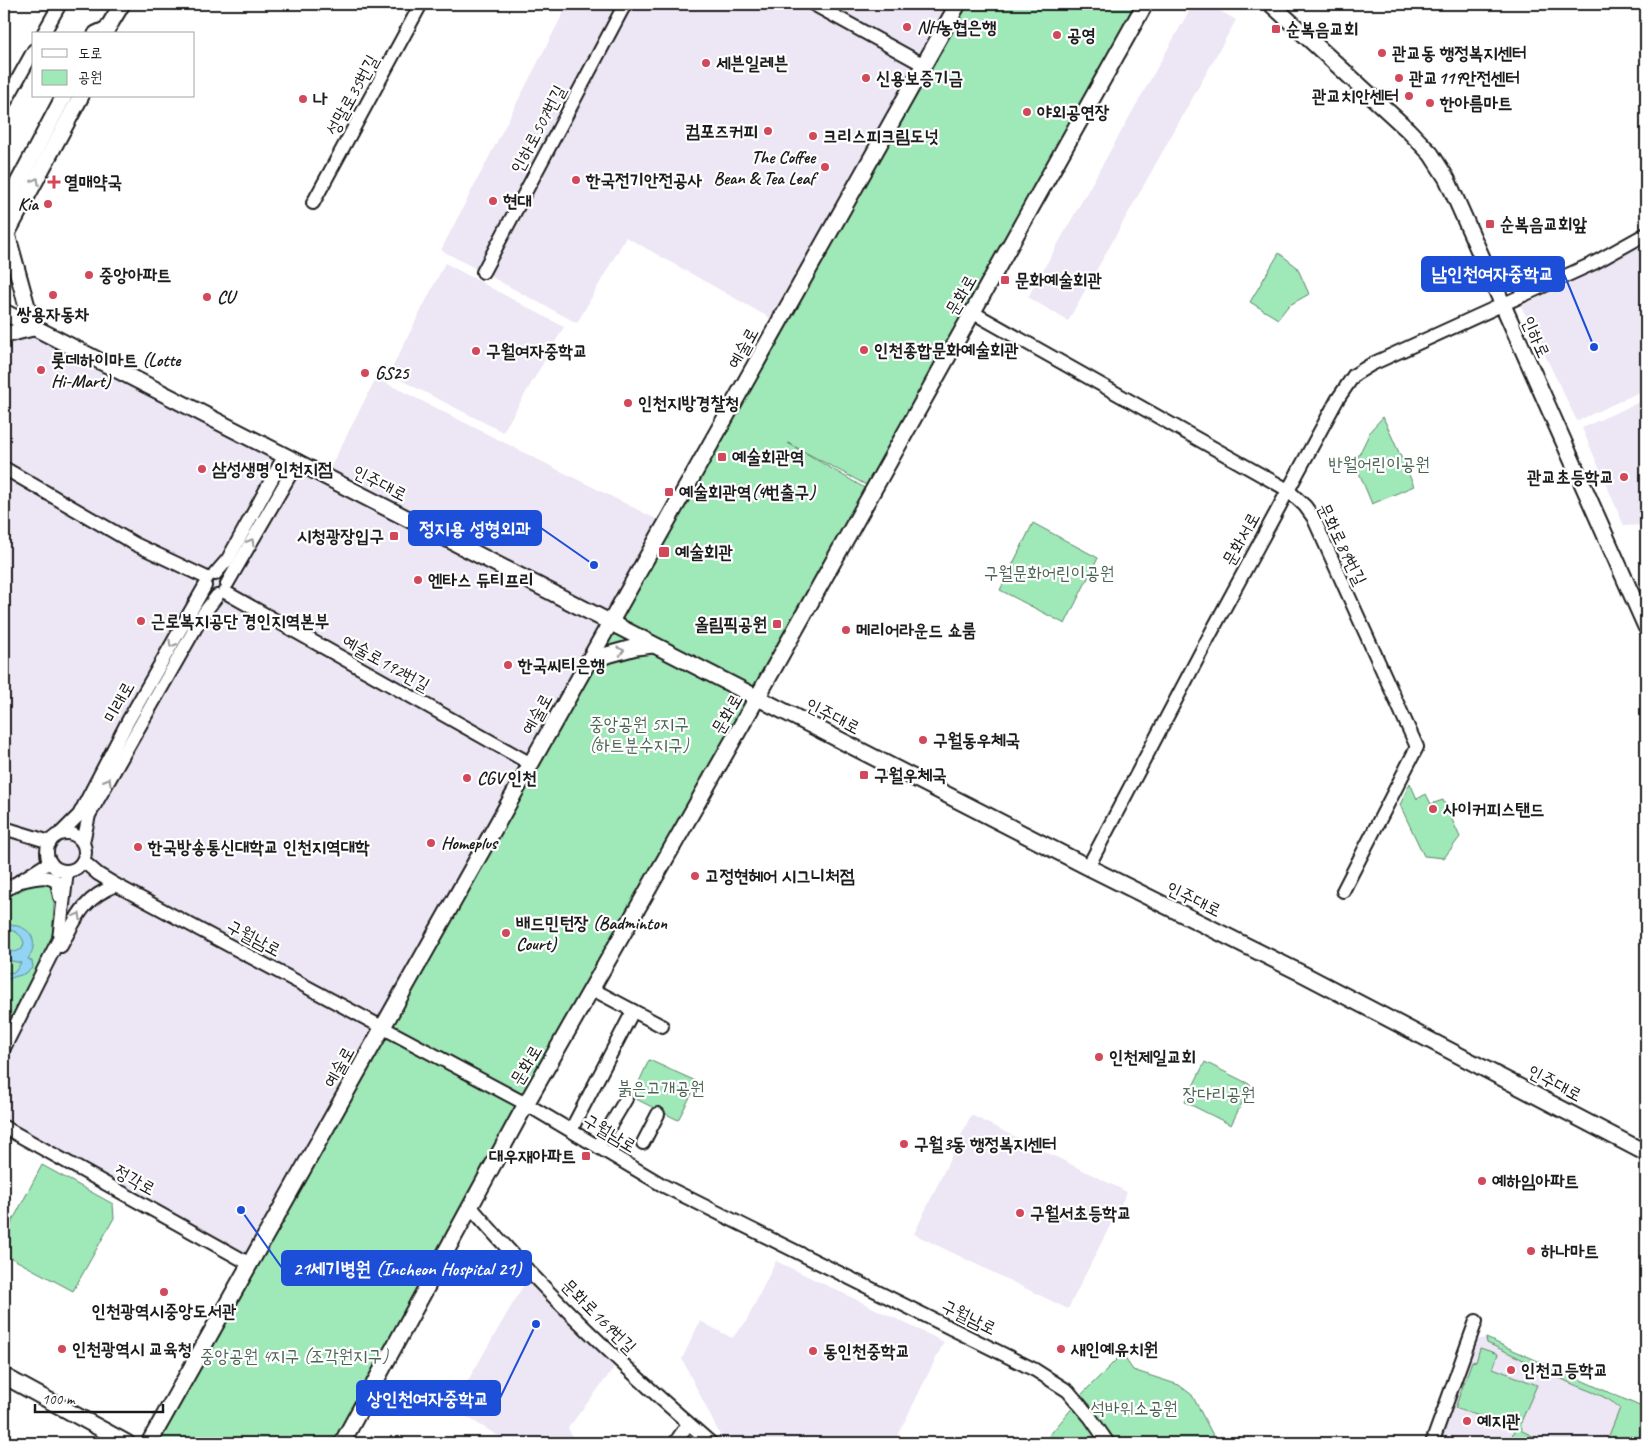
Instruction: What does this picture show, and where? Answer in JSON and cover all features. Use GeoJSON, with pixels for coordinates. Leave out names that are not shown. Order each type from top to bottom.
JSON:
{"type":"FeatureCollection","features":[{"type":"Feature","properties":{"kind":"main road"},"geometry":{"type":"LineString","coordinates":[[103,32],[122,4]]}},
{"type":"Feature","properties":{"kind":"main road","name":"예술로"},"geometry":{"type":"LineString","coordinates":[[149,1443],[958,4]]}},
{"type":"Feature","properties":{"kind":"main road","name":"문화로"},"geometry":{"type":"LineString","coordinates":[[342,1443],[526,1104],[757,698],[1145,4]]}},
{"type":"Feature","properties":{"kind":"main road","name":"인하로"},"geometry":{"type":"LineString","coordinates":[[1271,4],[1408,130],[1431,154],[1447,179],[1646,627]]}},
{"type":"Feature","properties":{"kind":"main road"},"geometry":{"type":"LineString","coordinates":[[5,206],[63,98]]}},
{"type":"Feature","properties":{"kind":"main road"},"geometry":{"type":"LineString","coordinates":[[4,335],[33,328],[5,236],[80,98]]}},
{"type":"Feature","properties":{"kind":"main road","name":"인주대로"},"geometry":{"type":"LineString","coordinates":[[4,312],[33,328],[72,345],[1088,867],[1330,988],[1646,1153]]}},
{"type":"Feature","properties":{"kind":"main road"},"geometry":{"type":"LineString","coordinates":[[589,660],[636,647],[653,645]]}},
{"type":"Feature","properties":{"kind":"main road"},"geometry":{"type":"LineString","coordinates":[[4,1376],[127,1443]]}},
{"type":"Feature","properties":{"kind":"street"},"geometry":{"type":"LineString","coordinates":[[44,32],[60,4]]}},
{"type":"Feature","properties":{"kind":"street","name":"성말로35번길"},"geometry":{"type":"LineString","coordinates":[[312,203],[421,4]]}},
{"type":"Feature","properties":{"kind":"street","name":"인하로507번길"},"geometry":{"type":"LineString","coordinates":[[483,272],[625,4]]}},
{"type":"Feature","properties":{"kind":"street"},"geometry":{"type":"LineString","coordinates":[[813,4],[924,65]]}},
{"type":"Feature","properties":{"kind":"street"},"geometry":{"type":"LineString","coordinates":[[4,104],[32,54]]}},
{"type":"Feature","properties":{"kind":"street","name":"문화서로"},"geometry":{"type":"LineString","coordinates":[[1088,867],[1337,400],[1358,372],[1501,304],[1594,263],[1646,234]]}},
{"type":"Feature","properties":{"kind":"street","name":"문화로89번길"},"geometry":{"type":"LineString","coordinates":[[972,312],[1288,490],[1305,506],[1313,517],[1416,747],[1343,890]]}},
{"type":"Feature","properties":{"kind":"street","name":"미래로"},"geometry":{"type":"LineString","coordinates":[[61,833],[79,814],[128,721],[209,580],[228,559],[291,458]]}},
{"type":"Feature","properties":{"kind":"street","name":"미래로"},"geometry":{"type":"LineString","coordinates":[[83,842],[89,815],[204,613],[223,590],[291,458]]}},
{"type":"Feature","properties":{"kind":"street"},"geometry":{"type":"LineString","coordinates":[[4,468],[135,544],[185,569],[209,580],[223,576],[223,590],[209,594],[209,580]]}},
{"type":"Feature","properties":{"kind":"street","name":"예술로192번길"},"geometry":{"type":"LineString","coordinates":[[223,590],[531,764]]}},
{"type":"Feature","properties":{"kind":"street"},"geometry":{"type":"LineString","coordinates":[[4,828],[50,842]]}},
{"type":"Feature","properties":{"kind":"street"},"geometry":{"type":"LineString","coordinates":[[61,833],[71,833],[83,842],[86,852],[83,861],[76,868],[67,871],[57,869],[50,862],[47,852],[50,842],[61,833]]}},
{"type":"Feature","properties":{"kind":"street","name":"구월남로"},"geometry":{"type":"LineString","coordinates":[[83,861],[98,874],[116,885],[526,1104],[664,1186],[1035,1370],[1068,1391],[1090,1417],[1108,1443]]}},
{"type":"Feature","properties":{"kind":"street"},"geometry":{"type":"LineString","coordinates":[[4,891],[50,862]]}},
{"type":"Feature","properties":{"kind":"street"},"geometry":{"type":"LineString","coordinates":[[4,1048],[59,940],[67,871]]}},
{"type":"Feature","properties":{"kind":"street"},"geometry":{"type":"LineString","coordinates":[[20,881],[46,876],[51,878],[57,882],[63,909]]}},
{"type":"Feature","properties":{"kind":"street"},"geometry":{"type":"LineString","coordinates":[[51,956],[58,951],[84,905],[100,892],[116,885]]}},
{"type":"Feature","properties":{"kind":"street"},"geometry":{"type":"LineString","coordinates":[[592,990],[662,1026]]}},
{"type":"Feature","properties":{"kind":"street"},"geometry":{"type":"LineString","coordinates":[[570,1130],[633,1012]]}},
{"type":"Feature","properties":{"kind":"street"},"geometry":{"type":"LineString","coordinates":[[598,1146],[626,1098]]}},
{"type":"Feature","properties":{"kind":"street"},"geometry":{"type":"LineString","coordinates":[[643,1143],[658,1114]]}},
{"type":"Feature","properties":{"kind":"street","name":"정각로"},"geometry":{"type":"LineString","coordinates":[[4,1127],[250,1264]]}},
{"type":"Feature","properties":{"kind":"street","name":"문화로169번길"},"geometry":{"type":"LineString","coordinates":[[470,1206],[545,1287],[612,1355],[711,1443]]}},
{"type":"Feature","properties":{"kind":"street"},"geometry":{"type":"LineString","coordinates":[[1432,1443],[1476,1321]]}},
{"type":"Feature","properties":{"kind":"street"},"geometry":{"type":"LineString","coordinates":[[675,1443],[688,1424]]}},
{"type":"Feature","properties":{"kind":"shaded area"},"geometry":{"type":"Polygon","coordinates":[[[568,4],[958,4],[779,323],[626,237],[577,323],[441,250],[568,4]]]}},
{"type":"Feature","properties":{"kind":"shaded area"},"geometry":{"type":"Polygon","coordinates":[[[1193,4],[1208,4],[1236,20],[1068,321],[1028,297],[1193,4]]]}},
{"type":"Feature","properties":{"kind":"shaded area"},"geometry":{"type":"Polygon","coordinates":[[[1646,244],[1646,389],[1577,421],[1521,306],[1646,244]]]}},
{"type":"Feature","properties":{"kind":"shaded area","name":"구월여자중학교"},"geometry":{"type":"Polygon","coordinates":[[[445,263],[564,327],[503,432],[389,374],[445,263]]]}},
{"type":"Feature","properties":{"kind":"shaded area"},"geometry":{"type":"Polygon","coordinates":[[[4,311],[326,476],[376,378],[666,524],[250,1264],[4,1127],[4,311]]]}},
{"type":"Feature","properties":{"kind":"shaded area","name":"관교초등학교"},"geometry":{"type":"Polygon","coordinates":[[[1646,399],[1646,525],[1624,526],[1582,428],[1646,399]]]}},
{"type":"Feature","properties":{"kind":"shaded area","name":"구월서초등학교"},"geometry":{"type":"Polygon","coordinates":[[[971,1115],[1127,1192],[1068,1309],[914,1234],[971,1115]]]}},
{"type":"Feature","properties":{"kind":"shaded area","name":"동인천중학교"},"geometry":{"type":"Polygon","coordinates":[[[776,1261],[944,1342],[894,1443],[726,1443],[723,1441],[682,1359],[700,1321],[732,1338],[746,1322],[776,1261]]]}},
{"type":"Feature","properties":{"kind":"shaded area"},"geometry":{"type":"Polygon","coordinates":[[[527,1279],[614,1368],[568,1428],[575,1443],[510,1443],[452,1408],[527,1279]]]}},
{"type":"Feature","properties":{"kind":"shaded area","name":"인천고등학교"},"geometry":{"type":"Polygon","coordinates":[[[1486,1338],[1644,1408],[1646,1421],[1638,1443],[1440,1443],[1476,1340],[1486,1338]]]}},
{"type":"Feature","properties":{"kind":"green space"},"geometry":{"type":"Polygon","coordinates":[[[958,4],[1141,4],[870,487],[788,443],[868,490],[524,1098],[516,1098],[518,1117],[342,1443],[149,1443],[958,4]]]}},
{"type":"Feature","properties":{"kind":"green space"},"geometry":{"type":"Polygon","coordinates":[[[1279,253],[1297,267],[1309,294],[1288,306],[1278,319],[1250,302],[1279,253]]]}},
{"type":"Feature","properties":{"kind":"green space","name":"반월어린이공원"},"geometry":{"type":"Polygon","coordinates":[[[1383,417],[1414,486],[1372,504],[1355,463],[1371,430],[1383,417]]]}},
{"type":"Feature","properties":{"kind":"green space","name":"구월문화어린이공원"},"geometry":{"type":"Polygon","coordinates":[[[1033,523],[1098,558],[1065,624],[1000,590],[1033,523]]]}},
{"type":"Feature","properties":{"kind":"green space"},"geometry":{"type":"Polygon","coordinates":[[[1410,783],[1417,799],[1426,794],[1431,804],[1443,800],[1460,837],[1444,858],[1424,856],[1400,805],[1410,783]]]}},
{"type":"Feature","properties":{"kind":"green space"},"geometry":{"type":"Polygon","coordinates":[[[41,880],[49,882],[55,888],[51,956],[4,1048],[4,899],[41,880]]]}},
{"type":"Feature","properties":{"kind":"green space","name":"붉은고개공원"},"geometry":{"type":"Polygon","coordinates":[[[649,1060],[698,1082],[678,1120],[632,1097],[649,1060]]]}},
{"type":"Feature","properties":{"kind":"green space","name":"장다리공원"},"geometry":{"type":"Polygon","coordinates":[[[1205,1062],[1251,1085],[1231,1125],[1185,1102],[1205,1062]]]}},
{"type":"Feature","properties":{"kind":"green space"},"geometry":{"type":"Polygon","coordinates":[[[42,1165],[113,1204],[114,1218],[73,1291],[4,1254],[4,1237],[42,1165]]]}},
{"type":"Feature","properties":{"kind":"green space"},"geometry":{"type":"Polygon","coordinates":[[[1486,1338],[1644,1408],[1646,1421],[1638,1443],[1606,1443],[1620,1408],[1614,1403],[1487,1343],[1486,1338]]]}},
{"type":"Feature","properties":{"kind":"green space"},"geometry":{"type":"Polygon","coordinates":[[[1480,1348],[1498,1354],[1493,1368],[1537,1385],[1521,1422],[1522,1431],[1537,1438],[1535,1443],[1509,1443],[1514,1431],[1513,1427],[1455,1408],[1472,1361],[1476,1362],[1480,1348]]]}},
{"type":"Feature","properties":{"kind":"green space","name":"석바위소공원"},"geometry":{"type":"Polygon","coordinates":[[[1122,1354],[1133,1370],[1179,1385],[1192,1395],[1217,1443],[1114,1443],[1079,1397],[1122,1354]]]}},
{"type":"Feature","properties":{"kind":"green space"},"geometry":{"type":"Polygon","coordinates":[[[1074,1406],[1101,1443],[1043,1443],[1074,1406]]]}},
{"type":"Feature","properties":{"kind":"water"},"geometry":{"type":"Polygon","coordinates":[[[10,925],[23,928],[31,936],[33,946],[28,959],[32,961],[33,967],[26,973],[4,982],[4,973],[15,972],[21,963],[8,960],[4,953],[5,945],[6,949],[15,952],[22,949],[24,943],[17,933],[11,930],[4,931],[4,927],[10,925]]]}},
{"type":"Feature","properties":{"kind":"place","name":"NH농협은행"},"geometry":{"type":"Point","coordinates":[907,27]}},
{"type":"Feature","properties":{"kind":"place","name":"순복음교회"},"geometry":{"type":"Point","coordinates":[1276,29]}},
{"type":"Feature","properties":{"kind":"place","name":"공영"},"geometry":{"type":"Point","coordinates":[1057,35]}},
{"type":"Feature","properties":{"kind":"place","name":"관교동 행정복지센터"},"geometry":{"type":"Point","coordinates":[1382,53]}},
{"type":"Feature","properties":{"kind":"place","name":"세븐일레븐"},"geometry":{"type":"Point","coordinates":[706,63]}},
{"type":"Feature","properties":{"kind":"place","name":"신용보증기금"},"geometry":{"type":"Point","coordinates":[866,78]}},
{"type":"Feature","properties":{"kind":"place","name":"관교119안전센터"},"geometry":{"type":"Point","coordinates":[1399,78]}},
{"type":"Feature","properties":{"kind":"place","name":"관교치안센터"},"geometry":{"type":"Point","coordinates":[1409,96]}},
{"type":"Feature","properties":{"kind":"place","name":"나"},"geometry":{"type":"Point","coordinates":[303,99]}},
{"type":"Feature","properties":{"kind":"place","name":"한아름마트"},"geometry":{"type":"Point","coordinates":[1430,103]}},
{"type":"Feature","properties":{"kind":"place","name":"야외공연장"},"geometry":{"type":"Point","coordinates":[1027,112]}},
{"type":"Feature","properties":{"kind":"place","name":"컴포즈커피"},"geometry":{"type":"Point","coordinates":[768,131]}},
{"type":"Feature","properties":{"kind":"place","name":"크리스피크림도넛"},"geometry":{"type":"Point","coordinates":[813,136]}},
{"type":"Feature","properties":{"kind":"place","name":"The Coffee Bean & Tea Leaf"},"geometry":{"type":"Point","coordinates":[825,167]}},
{"type":"Feature","properties":{"kind":"place","name":"한국전기안전공사"},"geometry":{"type":"Point","coordinates":[576,180]}},
{"type":"Feature","properties":{"kind":"place","name":"열매약국"},"geometry":{"type":"Point","coordinates":[54,182]}},
{"type":"Feature","properties":{"kind":"place","name":"현대"},"geometry":{"type":"Point","coordinates":[493,201]}},
{"type":"Feature","properties":{"kind":"place","name":"Kia"},"geometry":{"type":"Point","coordinates":[48,204]}},
{"type":"Feature","properties":{"kind":"place","name":"순복음교회앞"},"geometry":{"type":"Point","coordinates":[1490,224]}},
{"type":"Feature","properties":{"kind":"place","name":"중앙아파트"},"geometry":{"type":"Point","coordinates":[89,275]}},
{"type":"Feature","properties":{"kind":"place","name":"문화예술회관"},"geometry":{"type":"Point","coordinates":[1005,280]}},
{"type":"Feature","properties":{"kind":"place","name":"쌍용자동차"},"geometry":{"type":"Point","coordinates":[53,295]}},
{"type":"Feature","properties":{"kind":"place","name":"CU"},"geometry":{"type":"Point","coordinates":[207,297]}},
{"type":"Feature","properties":{"kind":"place","name":"남인천여자중학교"},"geometry":{"type":"Point","coordinates":[1594,347]}},
{"type":"Feature","properties":{"kind":"place","name":"인천종합문화예술회관"},"geometry":{"type":"Point","coordinates":[864,350]}},
{"type":"Feature","properties":{"kind":"place","name":"구월여자중학교"},"geometry":{"type":"Point","coordinates":[476,351]}},
{"type":"Feature","properties":{"kind":"place","name":"롯데하이마트 (Lotte Hi-Mart)"},"geometry":{"type":"Point","coordinates":[41,370]}},
{"type":"Feature","properties":{"kind":"place","name":"GS25"},"geometry":{"type":"Point","coordinates":[365,373]}},
{"type":"Feature","properties":{"kind":"place","name":"인천지방경찰청"},"geometry":{"type":"Point","coordinates":[628,403]}},
{"type":"Feature","properties":{"kind":"place","name":"예술회관역"},"geometry":{"type":"Point","coordinates":[722,457]}},
{"type":"Feature","properties":{"kind":"place","name":"삼성생명 인천지점"},"geometry":{"type":"Point","coordinates":[202,469]}},
{"type":"Feature","properties":{"kind":"place","name":"관교초등학교"},"geometry":{"type":"Point","coordinates":[1624,477]}},
{"type":"Feature","properties":{"kind":"place","name":"예술회관역(4번출구)"},"geometry":{"type":"Point","coordinates":[669,492]}},
{"type":"Feature","properties":{"kind":"place","name":"시청광장입구"},"geometry":{"type":"Point","coordinates":[394,536]}},
{"type":"Feature","properties":{"kind":"place","name":"예술회관"},"geometry":{"type":"Point","coordinates":[664,552]}},
{"type":"Feature","properties":{"kind":"place","name":"정지용 성형외과"},"geometry":{"type":"Point","coordinates":[594,565]}},
{"type":"Feature","properties":{"kind":"place","name":"엔타스 듀티프리"},"geometry":{"type":"Point","coordinates":[418,580]}},
{"type":"Feature","properties":{"kind":"place","name":"근로복지공단 경인지역본부"},"geometry":{"type":"Point","coordinates":[141,621]}},
{"type":"Feature","properties":{"kind":"place","name":"올림픽공원"},"geometry":{"type":"Point","coordinates":[777,624]}},
{"type":"Feature","properties":{"kind":"place","name":"메리어라운드 쇼룸"},"geometry":{"type":"Point","coordinates":[846,630]}},
{"type":"Feature","properties":{"kind":"place","name":"한국씨티은행"},"geometry":{"type":"Point","coordinates":[508,665]}},
{"type":"Feature","properties":{"kind":"place","name":"구월동우체국"},"geometry":{"type":"Point","coordinates":[923,740]}},
{"type":"Feature","properties":{"kind":"place","name":"구월우체국"},"geometry":{"type":"Point","coordinates":[864,775]}},
{"type":"Feature","properties":{"kind":"place","name":"CGV 인천"},"geometry":{"type":"Point","coordinates":[467,778]}},
{"type":"Feature","properties":{"kind":"place","name":"사이커피스탠드"},"geometry":{"type":"Point","coordinates":[1433,809]}},
{"type":"Feature","properties":{"kind":"place","name":"Homeplus"},"geometry":{"type":"Point","coordinates":[431,843]}},
{"type":"Feature","properties":{"kind":"place","name":"한국방송통신대학교 인천지역대학"},"geometry":{"type":"Point","coordinates":[138,847]}},
{"type":"Feature","properties":{"kind":"place","name":"고정현헤어 시그니처점"},"geometry":{"type":"Point","coordinates":[695,876]}},
{"type":"Feature","properties":{"kind":"place","name":"배드민턴장 (Badminton Court)"},"geometry":{"type":"Point","coordinates":[506,933]}},
{"type":"Feature","properties":{"kind":"place","name":"인천제일교회"},"geometry":{"type":"Point","coordinates":[1099,1057]}},
{"type":"Feature","properties":{"kind":"place","name":"구월3동 행정복지센터"},"geometry":{"type":"Point","coordinates":[904,1144]}},
{"type":"Feature","properties":{"kind":"place","name":"대우재아파트"},"geometry":{"type":"Point","coordinates":[586,1156]}},
{"type":"Feature","properties":{"kind":"place","name":"예하임아파트"},"geometry":{"type":"Point","coordinates":[1482,1181]}},
{"type":"Feature","properties":{"kind":"place","name":"21세기병원 (Incheon Hospital 21)"},"geometry":{"type":"Point","coordinates":[241,1210]}},
{"type":"Feature","properties":{"kind":"place","name":"구월서초등학교"},"geometry":{"type":"Point","coordinates":[1020,1213]}},
{"type":"Feature","properties":{"kind":"place","name":"하나마트"},"geometry":{"type":"Point","coordinates":[1531,1251]}},
{"type":"Feature","properties":{"kind":"place","name":"인천광역시중앙도서관"},"geometry":{"type":"Point","coordinates":[164,1292]}},
{"type":"Feature","properties":{"kind":"place","name":"상인천여자중학교"},"geometry":{"type":"Point","coordinates":[536,1324]}},
{"type":"Feature","properties":{"kind":"place","name":"인천광역시 교육청"},"geometry":{"type":"Point","coordinates":[62,1349]}},
{"type":"Feature","properties":{"kind":"place","name":"새인예유치원"},"geometry":{"type":"Point","coordinates":[1061,1349]}},
{"type":"Feature","properties":{"kind":"place","name":"동인천중학교"},"geometry":{"type":"Point","coordinates":[813,1351]}},
{"type":"Feature","properties":{"kind":"place","name":"인천고등학교"},"geometry":{"type":"Point","coordinates":[1511,1370]}},
{"type":"Feature","properties":{"kind":"place","name":"예지관"},"geometry":{"type":"Point","coordinates":[1467,1421]}},
{"type":"Feature","properties":{"kind":"park label","name":"중앙공원 5지구 (하트분수지구)"},"geometry":{"type":"Point","coordinates":[639,734]}},
{"type":"Feature","properties":{"kind":"park label","name":"중앙공원 4지구 (조각원지구)"},"geometry":{"type":"Point","coordinates":[294,1356]}}]}
